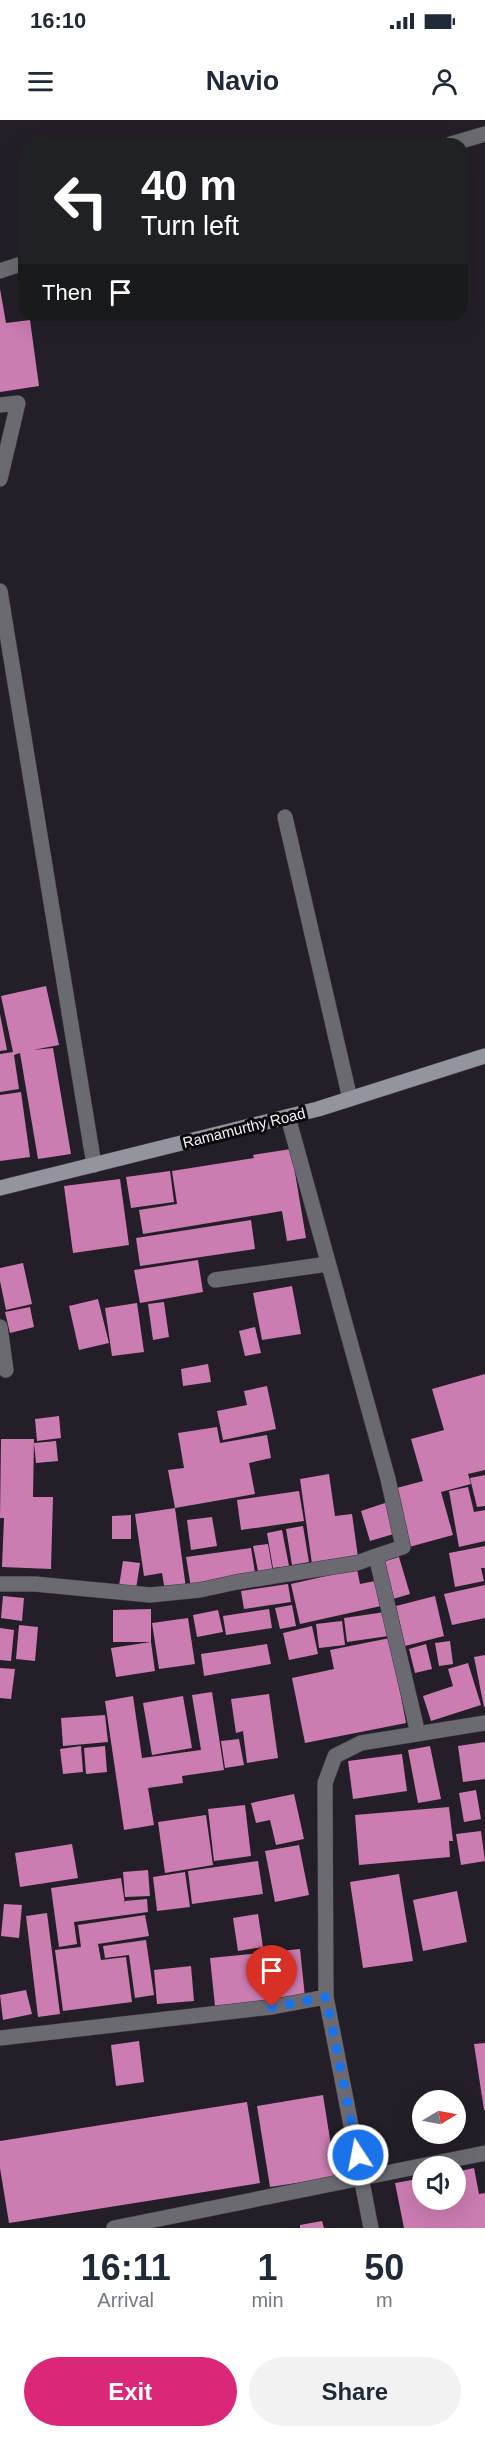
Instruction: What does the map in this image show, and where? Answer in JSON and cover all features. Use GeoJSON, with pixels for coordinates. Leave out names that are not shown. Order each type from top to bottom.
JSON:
{"type":"FeatureCollection","features":[{"type":"Feature","properties":{"kind":"street"},"geometry":{"type":"LineString","coordinates":[[468,139],[485,134]]}},
{"type":"Feature","properties":{"kind":"street"},"geometry":{"type":"LineString","coordinates":[[0,271],[18,265]]}},
{"type":"Feature","properties":{"kind":"street"},"geometry":{"type":"LineString","coordinates":[[0,405],[18,403],[0,479]]}},
{"type":"Feature","properties":{"kind":"street"},"geometry":{"type":"LineString","coordinates":[[0,591],[94,1165]]}},
{"type":"Feature","properties":{"kind":"street"},"geometry":{"type":"LineString","coordinates":[[285,817],[350,1099]]}},
{"type":"Feature","properties":{"kind":"street","name":"Ramamurthy Road"},"geometry":{"type":"LineString","coordinates":[[0,1188],[288,1117],[485,1056]]}},
{"type":"Feature","properties":{"kind":"street"},"geometry":{"type":"LineString","coordinates":[[0,1584],[35,1584],[150,1595],[201,1590],[357,1563],[403,1547],[388,1479],[288,1117]]}},
{"type":"Feature","properties":{"kind":"street"},"geometry":{"type":"LineString","coordinates":[[215,1280],[328,1264]]}},
{"type":"Feature","properties":{"kind":"street"},"geometry":{"type":"LineString","coordinates":[[0,1327],[6,1370]]}},
{"type":"Feature","properties":{"kind":"street"},"geometry":{"type":"LineString","coordinates":[[376,1556],[418,1734]]}},
{"type":"Feature","properties":{"kind":"street"},"geometry":{"type":"LineString","coordinates":[[371,2228],[326,1997],[325,1783],[334,1756],[361,1743],[485,1722]]}},
{"type":"Feature","properties":{"kind":"street"},"geometry":{"type":"LineString","coordinates":[[0,2038],[272,2007],[326,1997]]}},
{"type":"Feature","properties":{"kind":"street"},"geometry":{"type":"LineString","coordinates":[[114,2228],[485,2153]]}},
{"type":"Feature","properties":{"kind":"building"},"geometry":{"type":"Polygon","coordinates":[[[0,289],[6,323],[30,321],[39,386],[0,392],[0,289]]]}},
{"type":"Feature","properties":{"kind":"building"},"geometry":{"type":"Polygon","coordinates":[[[46,986],[59,1045],[33,1050],[53,1048],[71,1154],[38,1159],[20,1053],[14,1055],[19,1089],[0,1092],[0,1054],[13,1052],[1,996],[46,986]]]}},
{"type":"Feature","properties":{"kind":"building"},"geometry":{"type":"Polygon","coordinates":[[[0,1014],[7,1050],[0,1051],[0,1014]]]}},
{"type":"Feature","properties":{"kind":"building"},"geometry":{"type":"Polygon","coordinates":[[[21,1092],[30,1157],[0,1161],[0,1095],[21,1092]]]}},
{"type":"Feature","properties":{"kind":"building"},"geometry":{"type":"Polygon","coordinates":[[[291,1149],[306,1238],[287,1241],[282,1211],[143,1234],[139,1210],[177,1204],[172,1171],[254,1158],[253,1155],[291,1149]]]}},
{"type":"Feature","properties":{"kind":"building"},"geometry":{"type":"Polygon","coordinates":[[[170,1171],[174,1202],[131,1208],[126,1177],[170,1171]]]}},
{"type":"Feature","properties":{"kind":"building"},"geometry":{"type":"Polygon","coordinates":[[[120,1179],[129,1245],[73,1253],[64,1186],[120,1179]]]}},
{"type":"Feature","properties":{"kind":"building"},"geometry":{"type":"Polygon","coordinates":[[[251,1220],[255,1249],[140,1266],[136,1238],[251,1220]]]}},
{"type":"Feature","properties":{"kind":"building"},"geometry":{"type":"Polygon","coordinates":[[[198,1260],[203,1292],[140,1303],[134,1270],[198,1260]]]}},
{"type":"Feature","properties":{"kind":"building"},"geometry":{"type":"Polygon","coordinates":[[[23,1263],[32,1304],[6,1310],[0,1281],[0,1268],[23,1263]]]}},
{"type":"Feature","properties":{"kind":"building"},"geometry":{"type":"Polygon","coordinates":[[[292,1286],[301,1334],[262,1340],[253,1293],[292,1286]]]}},
{"type":"Feature","properties":{"kind":"building"},"geometry":{"type":"Polygon","coordinates":[[[98,1299],[109,1343],[79,1350],[69,1306],[98,1299]]]}},
{"type":"Feature","properties":{"kind":"building"},"geometry":{"type":"Polygon","coordinates":[[[164,1302],[169,1337],[153,1340],[148,1304],[164,1302]]]}},
{"type":"Feature","properties":{"kind":"building"},"geometry":{"type":"Polygon","coordinates":[[[137,1303],[144,1352],[112,1356],[105,1308],[137,1303]]]}},
{"type":"Feature","properties":{"kind":"building"},"geometry":{"type":"Polygon","coordinates":[[[30,1307],[34,1327],[10,1333],[5,1312],[30,1307]]]}},
{"type":"Feature","properties":{"kind":"building"},"geometry":{"type":"Polygon","coordinates":[[[255,1327],[261,1353],[245,1356],[239,1331],[255,1327]]]}},
{"type":"Feature","properties":{"kind":"building"},"geometry":{"type":"Polygon","coordinates":[[[208,1364],[211,1382],[183,1386],[181,1369],[208,1364]]]}},
{"type":"Feature","properties":{"kind":"building"},"geometry":{"type":"Polygon","coordinates":[[[485,1374],[485,1470],[468,1474],[471,1484],[441,1492],[453,1535],[409,1547],[393,1489],[423,1481],[411,1439],[444,1430],[432,1389],[485,1374]]]}},
{"type":"Feature","properties":{"kind":"building"},"geometry":{"type":"Polygon","coordinates":[[[267,1386],[276,1429],[223,1440],[217,1411],[247,1405],[244,1391],[267,1386]]]}},
{"type":"Feature","properties":{"kind":"building"},"geometry":{"type":"Polygon","coordinates":[[[59,1416],[61,1438],[37,1441],[35,1419],[59,1416]]]}},
{"type":"Feature","properties":{"kind":"building"},"geometry":{"type":"Polygon","coordinates":[[[217,1427],[220,1443],[267,1435],[271,1458],[249,1463],[255,1494],[175,1508],[168,1470],[184,1468],[178,1433],[217,1427]]]}},
{"type":"Feature","properties":{"kind":"building"},"geometry":{"type":"Polygon","coordinates":[[[1,1439],[34,1439],[33,1497],[53,1497],[51,1569],[2,1567],[4,1518],[0,1518],[1,1439]]]}},
{"type":"Feature","properties":{"kind":"building"},"geometry":{"type":"Polygon","coordinates":[[[56,1441],[58,1461],[36,1463],[34,1443],[56,1441]]]}},
{"type":"Feature","properties":{"kind":"building"},"geometry":{"type":"Polygon","coordinates":[[[329,1474],[335,1516],[352,1514],[358,1557],[312,1564],[300,1479],[329,1474]]]}},
{"type":"Feature","properties":{"kind":"building"},"geometry":{"type":"Polygon","coordinates":[[[485,1475],[485,1506],[477,1507],[470,1478],[485,1475]]]}},
{"type":"Feature","properties":{"kind":"building"},"geometry":{"type":"Polygon","coordinates":[[[468,1487],[474,1512],[485,1510],[485,1541],[459,1547],[449,1491],[468,1487]]]}},
{"type":"Feature","properties":{"kind":"building"},"geometry":{"type":"Polygon","coordinates":[[[299,1491],[304,1521],[241,1530],[237,1500],[299,1491]]]}},
{"type":"Feature","properties":{"kind":"building"},"geometry":{"type":"Polygon","coordinates":[[[388,1502],[397,1533],[370,1541],[361,1511],[388,1502]]]}},
{"type":"Feature","properties":{"kind":"building"},"geometry":{"type":"Polygon","coordinates":[[[175,1508],[186,1588],[165,1591],[162,1573],[144,1576],[135,1514],[175,1508]]]}},
{"type":"Feature","properties":{"kind":"building"},"geometry":{"type":"Polygon","coordinates":[[[131,1515],[131,1539],[112,1539],[112,1516],[131,1515]]]}},
{"type":"Feature","properties":{"kind":"building"},"geometry":{"type":"Polygon","coordinates":[[[212,1517],[217,1546],[191,1550],[187,1520],[212,1517]]]}},
{"type":"Feature","properties":{"kind":"building"},"geometry":{"type":"Polygon","coordinates":[[[303,1526],[309,1562],[292,1565],[286,1529],[303,1526]]]}},
{"type":"Feature","properties":{"kind":"building"},"geometry":{"type":"Polygon","coordinates":[[[282,1530],[289,1566],[273,1568],[267,1533],[282,1530]]]}},
{"type":"Feature","properties":{"kind":"building"},"geometry":{"type":"Polygon","coordinates":[[[268,1544],[273,1573],[259,1576],[253,1546],[268,1544]]]}},
{"type":"Feature","properties":{"kind":"building"},"geometry":{"type":"Polygon","coordinates":[[[485,1546],[485,1568],[481,1568],[484,1581],[455,1587],[449,1553],[485,1546]]]}},
{"type":"Feature","properties":{"kind":"building"},"geometry":{"type":"Polygon","coordinates":[[[251,1548],[256,1579],[191,1588],[186,1557],[251,1548]]]}},
{"type":"Feature","properties":{"kind":"building"},"geometry":{"type":"Polygon","coordinates":[[[399,1557],[410,1594],[393,1599],[382,1562],[399,1557]]]}},
{"type":"Feature","properties":{"kind":"building"},"geometry":{"type":"Polygon","coordinates":[[[123,1561],[140,1563],[136,1589],[119,1586],[123,1561]]]}},
{"type":"Feature","properties":{"kind":"building"},"geometry":{"type":"Polygon","coordinates":[[[357,1569],[360,1584],[375,1581],[381,1606],[300,1624],[291,1584],[357,1569]]]}},
{"type":"Feature","properties":{"kind":"building"},"geometry":{"type":"Polygon","coordinates":[[[288,1584],[291,1602],[244,1609],[241,1591],[288,1584]]]}},
{"type":"Feature","properties":{"kind":"building"},"geometry":{"type":"Polygon","coordinates":[[[485,1585],[485,1618],[452,1625],[444,1594],[485,1585]]]}},
{"type":"Feature","properties":{"kind":"building"},"geometry":{"type":"Polygon","coordinates":[[[3,1596],[24,1598],[22,1621],[1,1618],[3,1596]]]}},
{"type":"Feature","properties":{"kind":"building"},"geometry":{"type":"Polygon","coordinates":[[[435,1596],[444,1636],[405,1646],[396,1606],[435,1596]]]}},
{"type":"Feature","properties":{"kind":"building"},"geometry":{"type":"Polygon","coordinates":[[[292,1605],[296,1626],[280,1629],[275,1608],[292,1605]]]}},
{"type":"Feature","properties":{"kind":"building"},"geometry":{"type":"Polygon","coordinates":[[[151,1609],[151,1642],[113,1642],[113,1610],[151,1609]]]}},
{"type":"Feature","properties":{"kind":"building"},"geometry":{"type":"Polygon","coordinates":[[[269,1609],[272,1628],[226,1635],[223,1616],[269,1609]]]}},
{"type":"Feature","properties":{"kind":"building"},"geometry":{"type":"Polygon","coordinates":[[[218,1610],[223,1632],[197,1637],[193,1615],[218,1610]]]}},
{"type":"Feature","properties":{"kind":"building"},"geometry":{"type":"Polygon","coordinates":[[[385,1612],[388,1636],[347,1642],[344,1618],[385,1612]]]}},
{"type":"Feature","properties":{"kind":"building"},"geometry":{"type":"Polygon","coordinates":[[[188,1618],[195,1664],[159,1669],[152,1623],[188,1618]]]}},
{"type":"Feature","properties":{"kind":"building"},"geometry":{"type":"Polygon","coordinates":[[[342,1621],[345,1645],[319,1648],[316,1624],[342,1621]]]}},
{"type":"Feature","properties":{"kind":"building"},"geometry":{"type":"Polygon","coordinates":[[[19,1625],[38,1627],[35,1661],[16,1659],[19,1625]]]}},
{"type":"Feature","properties":{"kind":"building"},"geometry":{"type":"Polygon","coordinates":[[[312,1626],[318,1654],[289,1660],[283,1633],[312,1626]]]}},
{"type":"Feature","properties":{"kind":"building"},"geometry":{"type":"Polygon","coordinates":[[[0,1628],[14,1630],[11,1661],[0,1660],[0,1628]]]}},
{"type":"Feature","properties":{"kind":"building"},"geometry":{"type":"Polygon","coordinates":[[[390,1638],[406,1723],[305,1743],[292,1678],[334,1669],[330,1650],[390,1638]]]}},
{"type":"Feature","properties":{"kind":"building"},"geometry":{"type":"Polygon","coordinates":[[[450,1641],[453,1664],[439,1666],[435,1643],[450,1641]]]}},
{"type":"Feature","properties":{"kind":"building"},"geometry":{"type":"Polygon","coordinates":[[[151,1642],[155,1671],[116,1677],[111,1648],[151,1642]]]}},
{"type":"Feature","properties":{"kind":"building"},"geometry":{"type":"Polygon","coordinates":[[[267,1644],[271,1664],[204,1676],[201,1654],[267,1644]]]}},
{"type":"Feature","properties":{"kind":"building"},"geometry":{"type":"Polygon","coordinates":[[[426,1644],[432,1669],[415,1673],[409,1649],[426,1644]]]}},
{"type":"Feature","properties":{"kind":"building"},"geometry":{"type":"Polygon","coordinates":[[[485,1655],[485,1707],[484,1707],[474,1657],[485,1655]]]}},
{"type":"Feature","properties":{"kind":"building"},"geometry":{"type":"Polygon","coordinates":[[[468,1663],[481,1705],[431,1721],[423,1696],[453,1686],[448,1669],[468,1663]]]}},
{"type":"Feature","properties":{"kind":"building"},"geometry":{"type":"Polygon","coordinates":[[[0,1668],[15,1669],[11,1699],[0,1698],[0,1668]]]}},
{"type":"Feature","properties":{"kind":"building"},"geometry":{"type":"Polygon","coordinates":[[[212,1692],[224,1770],[182,1776],[183,1783],[148,1788],[154,1825],[124,1830],[105,1701],[133,1696],[142,1758],[201,1750],[192,1695],[212,1692]]]}},
{"type":"Feature","properties":{"kind":"building"},"geometry":{"type":"Polygon","coordinates":[[[269,1694],[278,1758],[247,1763],[243,1731],[236,1733],[231,1699],[269,1694]]]}},
{"type":"Feature","properties":{"kind":"building"},"geometry":{"type":"Polygon","coordinates":[[[183,1696],[192,1748],[152,1755],[143,1703],[183,1696]]]}},
{"type":"Feature","properties":{"kind":"building"},"geometry":{"type":"Polygon","coordinates":[[[105,1715],[108,1742],[63,1746],[61,1718],[105,1715]]]}},
{"type":"Feature","properties":{"kind":"building"},"geometry":{"type":"Polygon","coordinates":[[[239,1739],[244,1765],[225,1768],[221,1741],[239,1739]]]}},
{"type":"Feature","properties":{"kind":"building"},"geometry":{"type":"Polygon","coordinates":[[[485,1742],[485,1779],[463,1782],[458,1746],[485,1742]]]}},
{"type":"Feature","properties":{"kind":"building"},"geometry":{"type":"Polygon","coordinates":[[[81,1746],[83,1772],[63,1774],[60,1749],[81,1746]]]}},
{"type":"Feature","properties":{"kind":"building"},"geometry":{"type":"Polygon","coordinates":[[[105,1746],[107,1772],[86,1774],[84,1748],[105,1746]]]}},
{"type":"Feature","properties":{"kind":"building"},"geometry":{"type":"Polygon","coordinates":[[[430,1746],[441,1799],[418,1803],[408,1750],[430,1746]]]}},
{"type":"Feature","properties":{"kind":"building"},"geometry":{"type":"Polygon","coordinates":[[[402,1754],[407,1791],[353,1799],[348,1761],[402,1754]]]}},
{"type":"Feature","properties":{"kind":"building"},"geometry":{"type":"Polygon","coordinates":[[[476,1790],[481,1819],[464,1822],[459,1793],[476,1790]]]}},
{"type":"Feature","properties":{"kind":"building"},"geometry":{"type":"Polygon","coordinates":[[[294,1794],[304,1839],[276,1845],[270,1820],[256,1823],[251,1803],[294,1794]]]}},
{"type":"Feature","properties":{"kind":"building"},"geometry":{"type":"Polygon","coordinates":[[[245,1805],[251,1856],[214,1861],[208,1809],[245,1805]]]}},
{"type":"Feature","properties":{"kind":"building"},"geometry":{"type":"Polygon","coordinates":[[[449,1807],[453,1841],[449,1841],[450,1857],[359,1865],[355,1815],[449,1807]]]}},
{"type":"Feature","properties":{"kind":"building"},"geometry":{"type":"Polygon","coordinates":[[[206,1815],[213,1865],[165,1873],[158,1822],[206,1815]]]}},
{"type":"Feature","properties":{"kind":"building"},"geometry":{"type":"Polygon","coordinates":[[[481,1831],[485,1861],[461,1865],[456,1834],[481,1831]]]}},
{"type":"Feature","properties":{"kind":"building"},"geometry":{"type":"Polygon","coordinates":[[[72,1844],[78,1878],[20,1887],[15,1853],[72,1844]]]}},
{"type":"Feature","properties":{"kind":"building"},"geometry":{"type":"Polygon","coordinates":[[[299,1845],[309,1895],[275,1902],[265,1851],[299,1845]]]}},
{"type":"Feature","properties":{"kind":"building"},"geometry":{"type":"Polygon","coordinates":[[[258,1861],[263,1894],[192,1904],[188,1871],[258,1861]]]}},
{"type":"Feature","properties":{"kind":"building"},"geometry":{"type":"Polygon","coordinates":[[[148,1870],[150,1896],[125,1897],[123,1872],[148,1870]]]}},
{"type":"Feature","properties":{"kind":"building"},"geometry":{"type":"Polygon","coordinates":[[[185,1872],[190,1907],[157,1911],[153,1877],[185,1872]]]}},
{"type":"Feature","properties":{"kind":"building"},"geometry":{"type":"Polygon","coordinates":[[[399,1874],[413,1961],[363,1968],[350,1882],[399,1874]]]}},
{"type":"Feature","properties":{"kind":"building"},"geometry":{"type":"Polygon","coordinates":[[[121,1878],[125,1904],[125,1901],[147,1899],[148,1912],[74,1922],[77,1944],[59,1947],[51,1888],[121,1878]]]}},
{"type":"Feature","properties":{"kind":"building"},"geometry":{"type":"Polygon","coordinates":[[[457,1891],[467,1942],[423,1951],[413,1900],[457,1891]]]}},
{"type":"Feature","properties":{"kind":"building"},"geometry":{"type":"Polygon","coordinates":[[[4,1904],[22,1905],[19,1938],[1,1936],[4,1904]]]}},
{"type":"Feature","properties":{"kind":"building"},"geometry":{"type":"Polygon","coordinates":[[[47,1913],[60,2014],[38,2017],[26,1916],[47,1913]]]}},
{"type":"Feature","properties":{"kind":"building"},"geometry":{"type":"Polygon","coordinates":[[[258,1914],[263,1947],[238,1951],[233,1918],[258,1914]]]}},
{"type":"Feature","properties":{"kind":"building"},"geometry":{"type":"Polygon","coordinates":[[[145,1915],[149,1936],[98,1944],[101,1960],[126,1957],[132,2002],[63,2011],[55,1950],[81,1947],[78,1925],[145,1915]]]}},
{"type":"Feature","properties":{"kind":"building"},"geometry":{"type":"Polygon","coordinates":[[[146,1940],[154,1995],[135,1998],[129,1955],[105,1958],[103,1946],[146,1940]]]}},
{"type":"Feature","properties":{"kind":"building"},"geometry":{"type":"Polygon","coordinates":[[[300,1949],[305,1997],[215,2006],[210,1958],[300,1949]]]}},
{"type":"Feature","properties":{"kind":"building"},"geometry":{"type":"Polygon","coordinates":[[[191,1966],[194,2001],[157,2004],[154,1970],[191,1966]]]}},
{"type":"Feature","properties":{"kind":"building"},"geometry":{"type":"Polygon","coordinates":[[[26,1990],[32,2014],[3,2020],[0,1995],[26,1990]]]}},
{"type":"Feature","properties":{"kind":"building"},"geometry":{"type":"Polygon","coordinates":[[[139,2041],[144,2082],[116,2086],[111,2045],[139,2041]]]}},
{"type":"Feature","properties":{"kind":"building"},"geometry":{"type":"Polygon","coordinates":[[[485,2043],[485,2110],[484,2110],[474,2044],[485,2043]]]}},
{"type":"Feature","properties":{"kind":"building"},"geometry":{"type":"Polygon","coordinates":[[[323,2095],[336,2177],[270,2187],[257,2106],[323,2095]]]}},
{"type":"Feature","properties":{"kind":"building"},"geometry":{"type":"Polygon","coordinates":[[[247,2102],[260,2183],[9,2223],[0,2168],[0,2141],[247,2102]]]}},
{"type":"Feature","properties":{"kind":"building"},"geometry":{"type":"Polygon","coordinates":[[[474,2168],[479,2194],[485,2193],[485,2228],[404,2228],[395,2183],[412,2180],[412,2210],[466,2210],[466,2170],[474,2168]]]}},
{"type":"Feature","properties":{"kind":"building"},"geometry":{"type":"Polygon","coordinates":[[[322,2221],[324,2228],[300,2228],[300,2225],[322,2221]]]}},
{"type":"Feature","properties":{"kind":"route"},"geometry":{"type":"LineString","coordinates":[[272,2007],[326,1997],[358,2155]]}}]}
